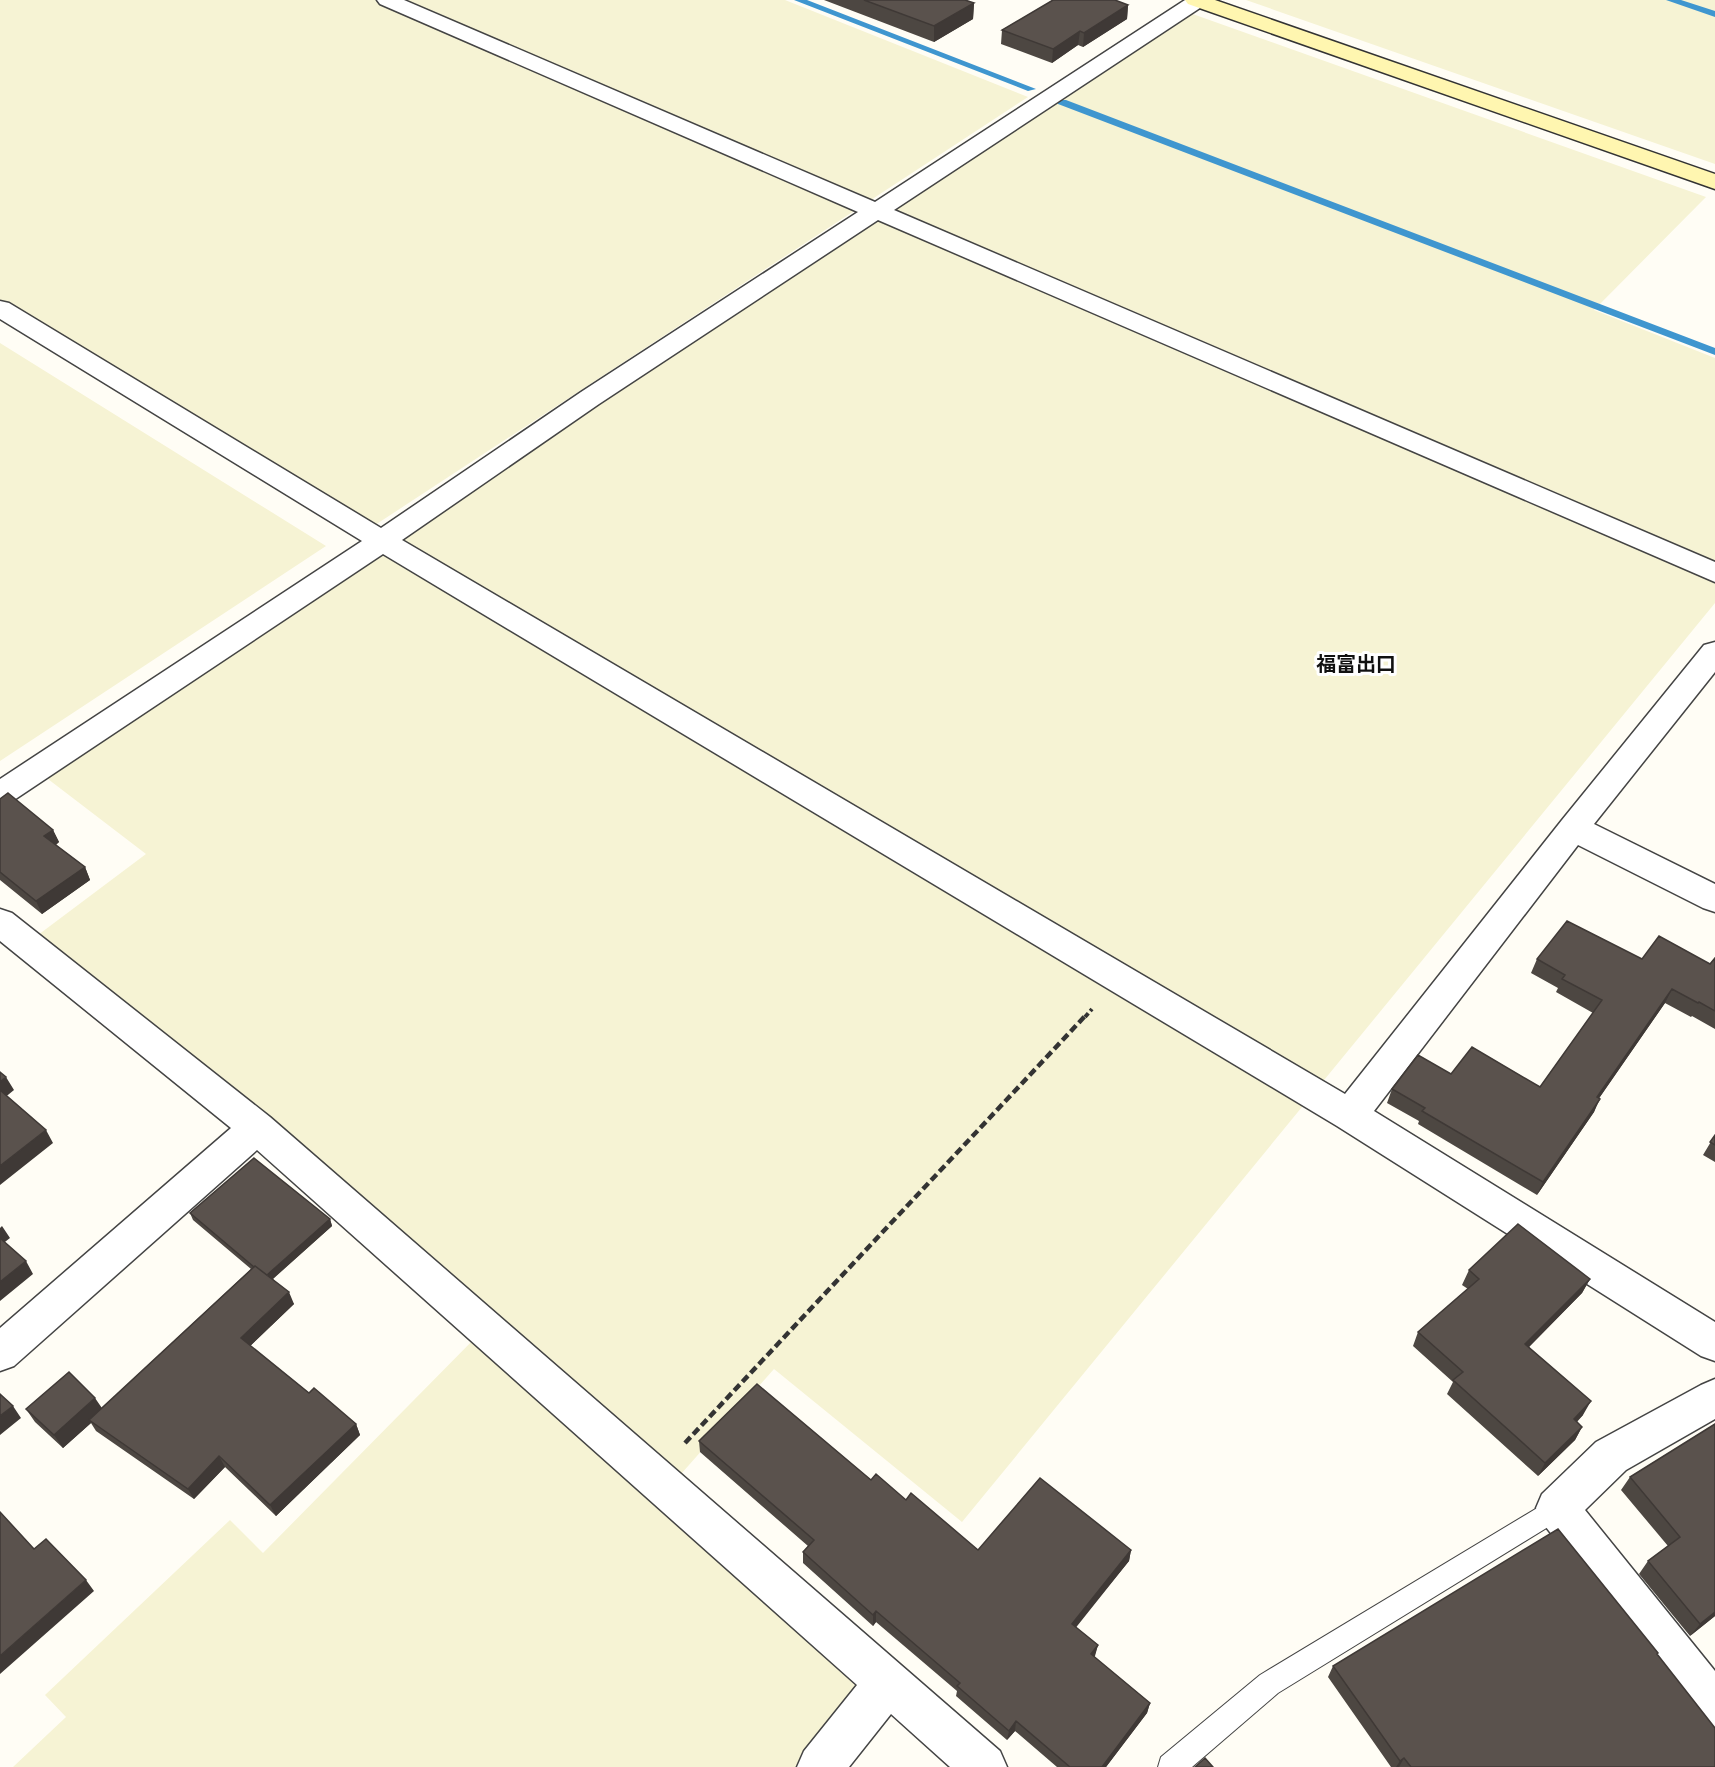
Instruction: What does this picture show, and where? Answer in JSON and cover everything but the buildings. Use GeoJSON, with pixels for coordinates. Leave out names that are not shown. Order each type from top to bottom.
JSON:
{"type":"FeatureCollection","features":[{"type":"Feature","properties":{"kind":"street"},"geometry":{"type":"LineString","coordinates":[[387,0],[1715,573]]}},
{"type":"Feature","properties":{"kind":"street"},"geometry":{"type":"LineString","coordinates":[[0,794],[382,541],[590,398],[877,212],[1197,0],[1715,182]]}},
{"type":"Feature","properties":{"kind":"street"},"geometry":{"type":"LineString","coordinates":[[0,308],[382,541],[1350,1114],[1715,1343]]}},
{"type":"Feature","properties":{"kind":"street"},"geometry":{"type":"LineString","coordinates":[[1350,1114],[1573,828],[1715,652]]}},
{"type":"Feature","properties":{"kind":"street"},"geometry":{"type":"LineString","coordinates":[[1573,828],[1715,899]]}},
{"type":"Feature","properties":{"kind":"street"},"geometry":{"type":"LineString","coordinates":[[0,922],[257,1128],[984,1767]]}},
{"type":"Feature","properties":{"kind":"street"},"geometry":{"type":"LineString","coordinates":[[0,1353],[257,1128]]}},
{"type":"Feature","properties":{"kind":"street"},"geometry":{"type":"LineString","coordinates":[[1715,1398],[1611,1456],[1557,1508],[1715,1706]]}},
{"type":"Feature","properties":{"kind":"street"},"geometry":{"type":"LineString","coordinates":[[820,1767],[888,1682]]}},
{"type":"Feature","properties":{"kind":"lane"},"geometry":{"type":"LineString","coordinates":[[1171,1767],[1269,1684],[1557,1508]]}},
{"type":"Feature","properties":{"kind":"path"},"geometry":{"type":"LineString","coordinates":[[654,1477],[1120,979]]}},
{"type":"Feature","properties":{"kind":"shaded area"},"geometry":{"type":"Polygon","coordinates":[[[0,0],[785,0],[1028,97],[369,529],[0,307],[0,0]]]}},
{"type":"Feature","properties":{"kind":"shaded area"},"geometry":{"type":"Polygon","coordinates":[[[1246,0],[1715,0],[1715,164],[1246,0]]]}},
{"type":"Feature","properties":{"kind":"shaded area"},"geometry":{"type":"Polygon","coordinates":[[[1187,12],[1706,197],[1594,310],[1715,358],[1715,603],[962,1522],[774,1369],[658,1500],[860,1689],[796,1767],[13,1767],[66,1717],[45,1695],[230,1520],[263,1553],[482,1331],[26,944],[146,854],[44,776],[1187,12]]]}},
{"type":"Feature","properties":{"kind":"shaded area"},"geometry":{"type":"Polygon","coordinates":[[[0,343],[326,546],[0,761],[0,343]]]}},
{"type":"Feature","properties":{"kind":"waterway"},"geometry":{"type":"LineString","coordinates":[[799,0],[1031,89]]}},
{"type":"Feature","properties":{"kind":"waterway"},"geometry":{"type":"LineString","coordinates":[[1671,0],[1715,14]]}},
{"type":"Feature","properties":{"kind":"waterway"},"geometry":{"type":"LineString","coordinates":[[1062,102],[1715,352]]}},
{"type":"Feature","properties":{"kind":"district","name":"福富出口"},"geometry":{"type":"Point","coordinates":[1356,662]}}]}
